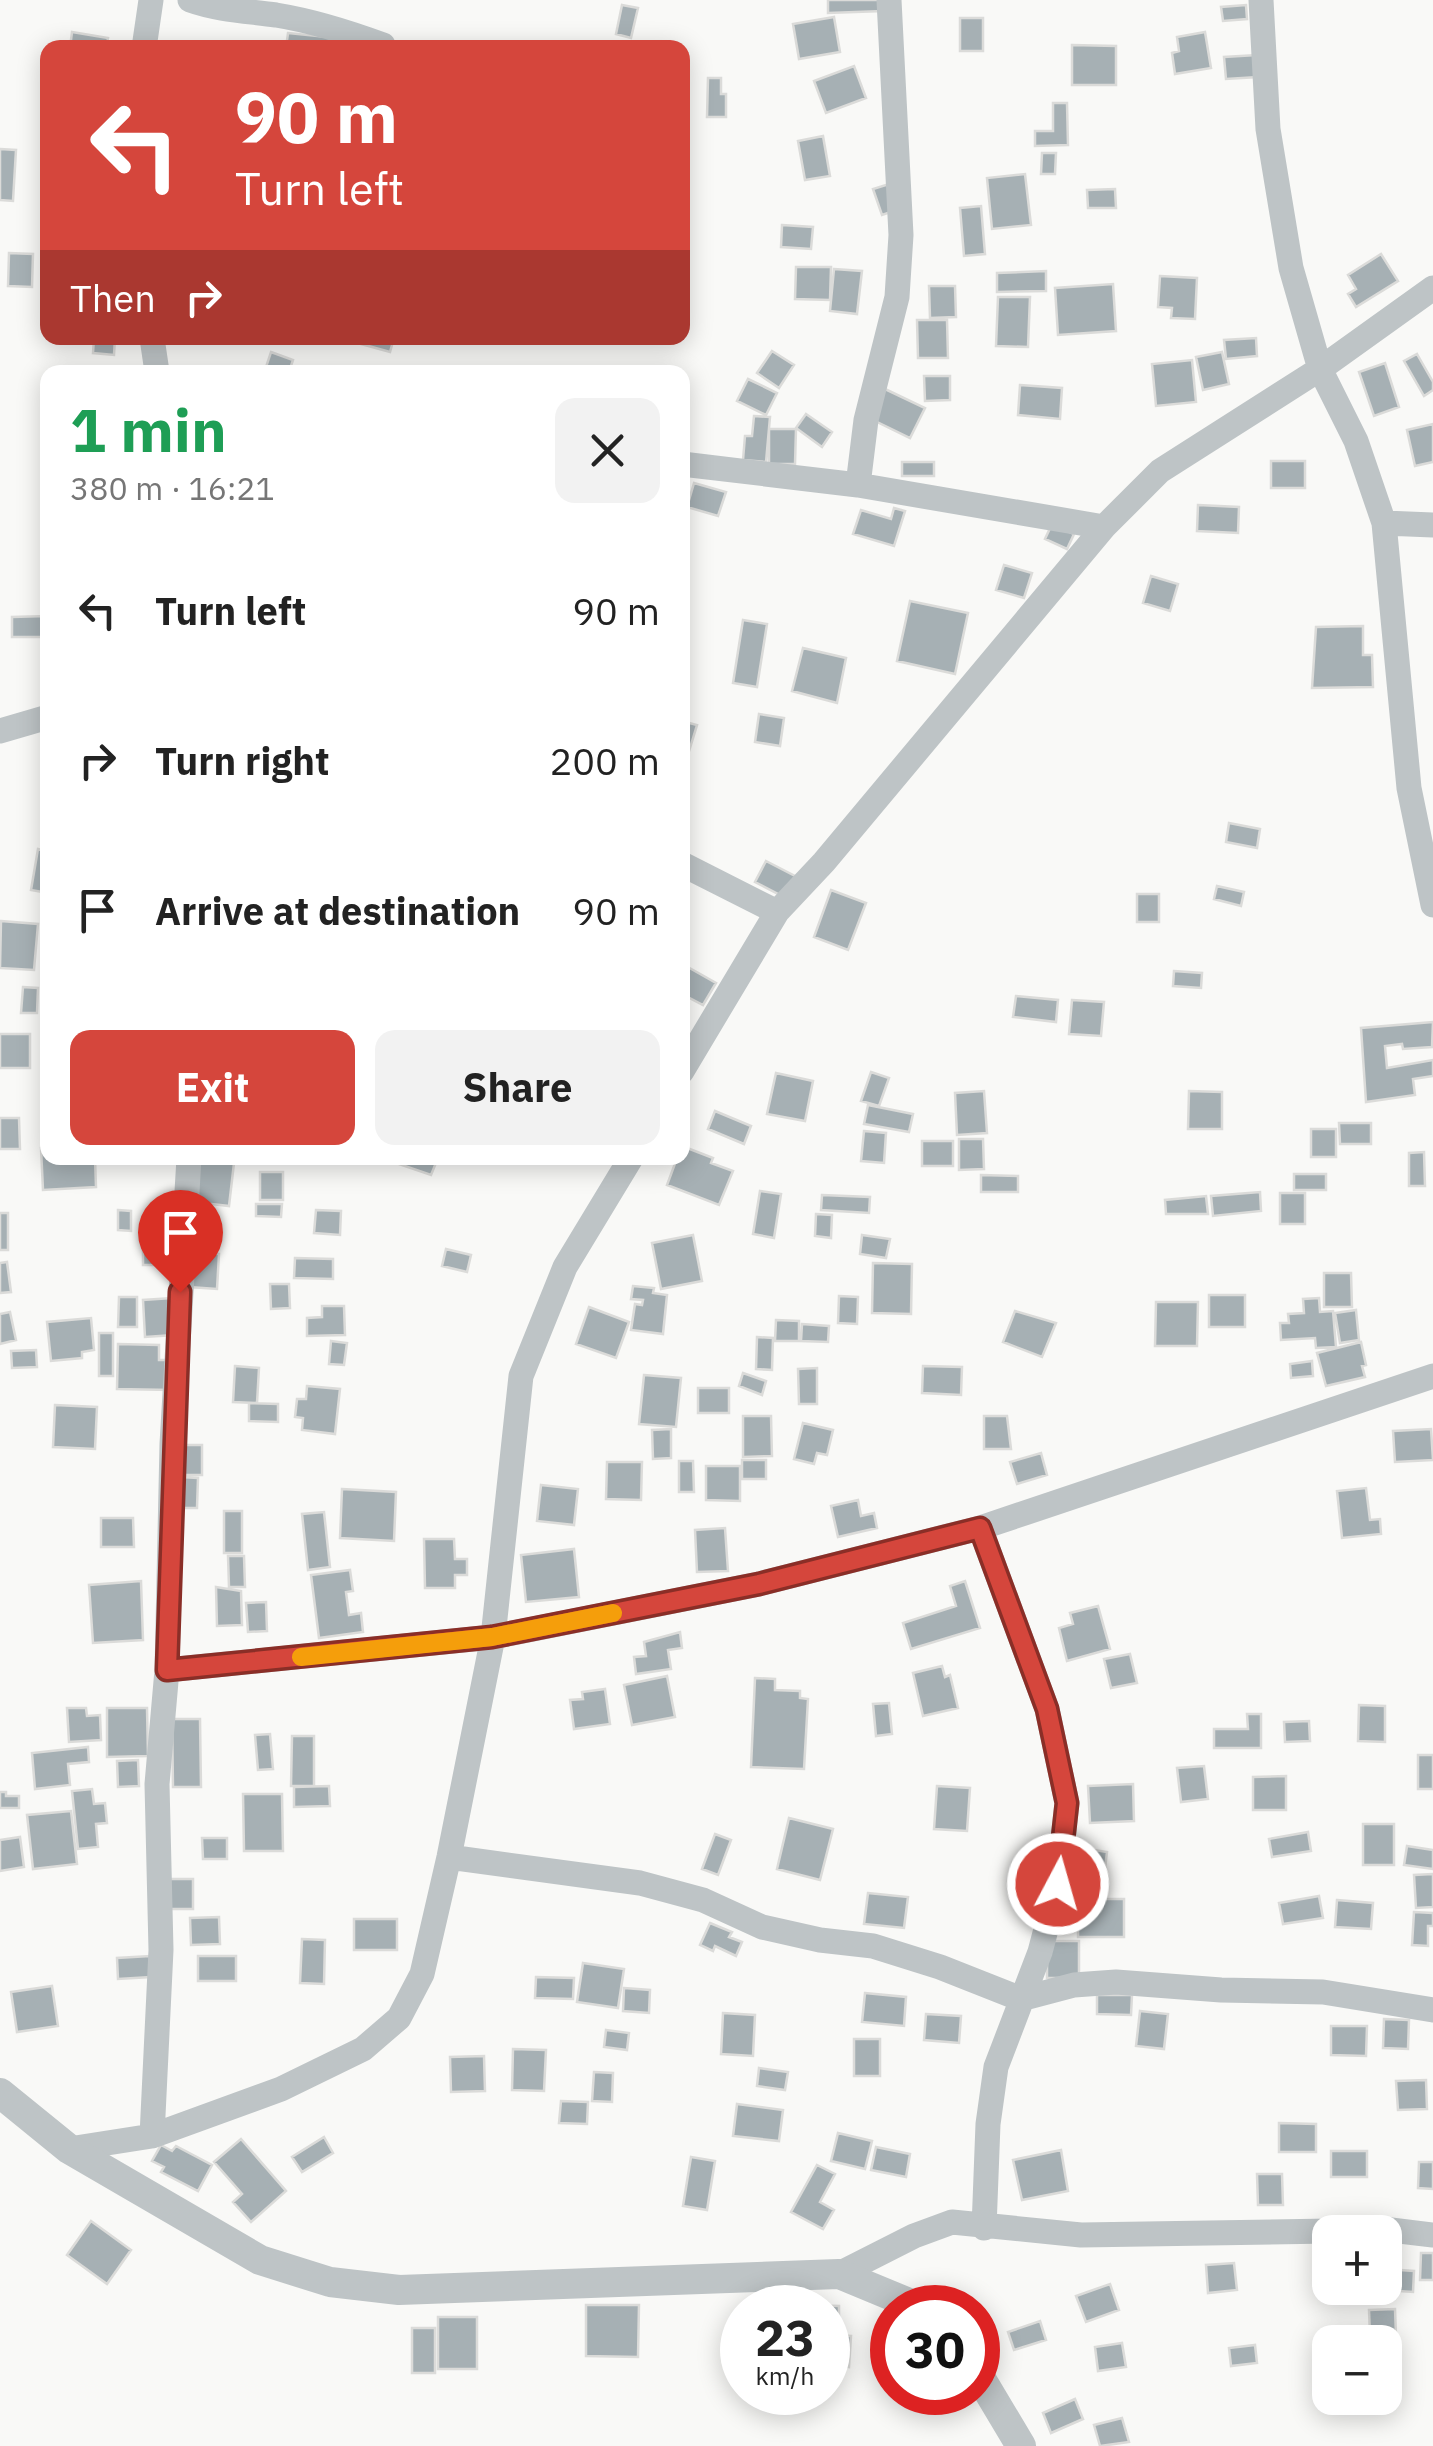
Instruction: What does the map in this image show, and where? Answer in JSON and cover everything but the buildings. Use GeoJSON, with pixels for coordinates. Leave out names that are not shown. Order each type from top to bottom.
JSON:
{"type":"FeatureCollection","features":[{"type":"Feature","properties":{"kind":"street"},"geometry":{"type":"LineString","coordinates":[[145,40],[151,0]]}},
{"type":"Feature","properties":{"kind":"street"},"geometry":{"type":"LineString","coordinates":[[190,0],[210,7],[282,8],[370,40]]}},
{"type":"Feature","properties":{"kind":"street"},"geometry":{"type":"LineString","coordinates":[[858,485],[866,420],[897,298],[901,235],[890,0]]}},
{"type":"Feature","properties":{"kind":"street"},"geometry":{"type":"LineString","coordinates":[[1261,0],[1271,147],[1291,268],[1320,370],[1356,441],[1384,523],[1409,788],[1433,905]]}},
{"type":"Feature","properties":{"kind":"street"},"geometry":{"type":"LineString","coordinates":[[690,1058],[777,912],[824,862],[1104,527],[1160,472],[1320,370],[1433,288]]}},
{"type":"Feature","properties":{"kind":"street"},"geometry":{"type":"LineString","coordinates":[[690,465],[858,485],[1104,527]]}},
{"type":"Feature","properties":{"kind":"street"},"geometry":{"type":"LineString","coordinates":[[1384,523],[1433,525]]}},
{"type":"Feature","properties":{"kind":"street"},"geometry":{"type":"LineString","coordinates":[[0,731],[40,719]]}},
{"type":"Feature","properties":{"kind":"street"},"geometry":{"type":"LineString","coordinates":[[690,868],[777,912]]}},
{"type":"Feature","properties":{"kind":"street"},"geometry":{"type":"LineString","coordinates":[[152,2136],[161,1950],[157,1784],[167,1670],[172,1444],[189,1165]]}},
{"type":"Feature","properties":{"kind":"street"},"geometry":{"type":"LineString","coordinates":[[69,2148],[152,2136],[282,2088],[363,2049],[399,2018],[422,1974],[492,1637],[521,1376],[566,1268],[627,1165]]}},
{"type":"Feature","properties":{"kind":"street"},"geometry":{"type":"LineString","coordinates":[[167,1670],[492,1637],[759,1584],[980,1528],[1433,1376]]}},
{"type":"Feature","properties":{"kind":"street"},"geometry":{"type":"LineString","coordinates":[[980,1528],[1047,1709],[1067,1803],[1058,1884],[1040,1952],[996,2067],[988,2124],[984,2228]]}},
{"type":"Feature","properties":{"kind":"street"},"geometry":{"type":"LineString","coordinates":[[449,1857],[640,1883],[703,1900],[762,1927],[820,1940],[873,1946],[1021,1999],[1074,1985],[1116,1982],[1324,1992],[1433,2010]]}},
{"type":"Feature","properties":{"kind":"street"},"geometry":{"type":"LineString","coordinates":[[0,2093],[69,2148],[260,2260],[330,2282],[399,2290],[840,2274],[870,2285]]}},
{"type":"Feature","properties":{"kind":"street"},"geometry":{"type":"LineString","coordinates":[[840,2274],[914,2236],[952,2222],[1081,2235],[1391,2230],[1433,2235]]}},
{"type":"Feature","properties":{"kind":"street"},"geometry":{"type":"LineString","coordinates":[[1000,2411],[1021,2446]]}},
{"type":"Feature","properties":{"kind":"slow traffic"},"geometry":{"type":"LineString","coordinates":[[301,1657],[492,1637],[613,1613]]}},
{"type":"Feature","properties":{"kind":"route"},"geometry":{"type":"LineString","coordinates":[[180,1292],[167,1670],[492,1637],[759,1584],[980,1528],[1047,1709],[1067,1803],[1058,1884]]}}]}
